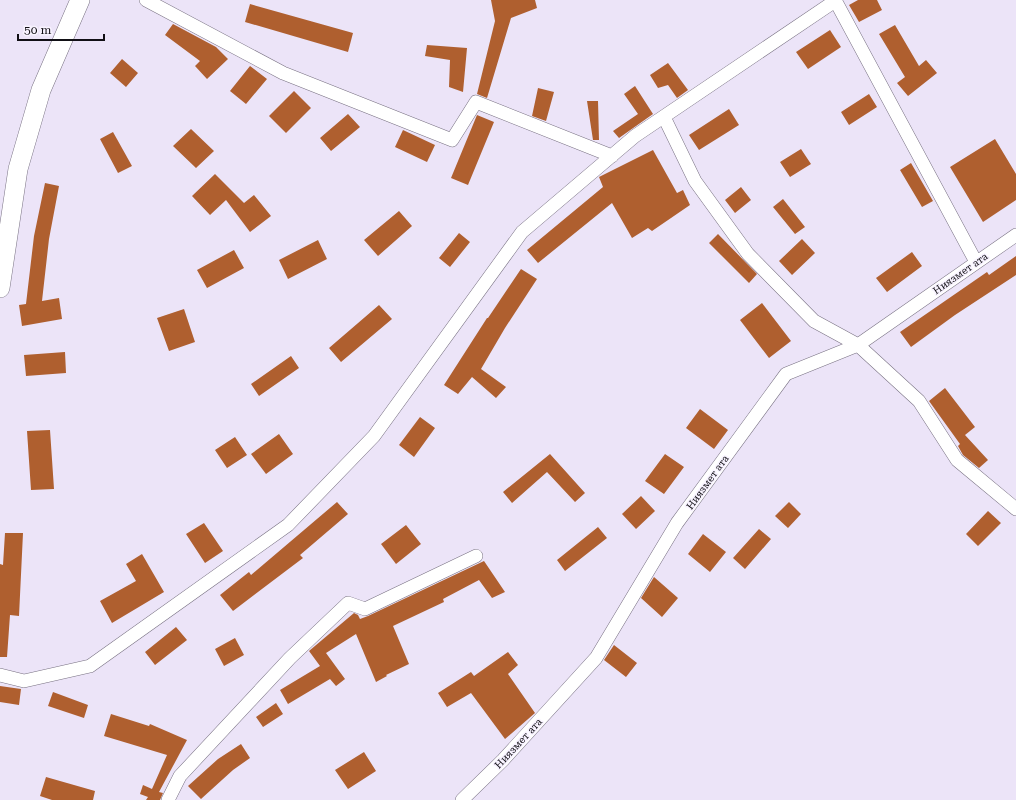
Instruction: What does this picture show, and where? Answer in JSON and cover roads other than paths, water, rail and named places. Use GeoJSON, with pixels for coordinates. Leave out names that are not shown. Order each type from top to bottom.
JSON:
{"type":"FeatureCollection","features":[{"type":"Feature","properties":{"kind":"main road"},"geometry":{"type":"LineString","coordinates":[[0,288],[18,168],[41,90],[80,0]]}},
{"type":"Feature","properties":{"kind":"street"},"geometry":{"type":"LineString","coordinates":[[146,0],[283,73],[452,140],[476,102],[612,156]]}},
{"type":"Feature","properties":{"kind":"street"},"geometry":{"type":"LineString","coordinates":[[0,675],[24,681],[90,666],[288,525],[374,436],[522,232],[635,136],[835,0],[976,262]]}},
{"type":"Feature","properties":{"kind":"street"},"geometry":{"type":"LineString","coordinates":[[664,117],[695,181],[748,254],[814,321],[858,344],[918,401],[957,460],[1016,509]]}},
{"type":"Feature","properties":{"kind":"street","name":"Ниязмет ата"},"geometry":{"type":"LineString","coordinates":[[462,800],[503,760],[596,658],[677,523],[786,374],[858,344],[1016,235]]}},
{"type":"Feature","properties":{"kind":"street"},"geometry":{"type":"LineString","coordinates":[[168,800],[180,776],[290,658],[348,603],[365,609],[476,556]]}}]}
